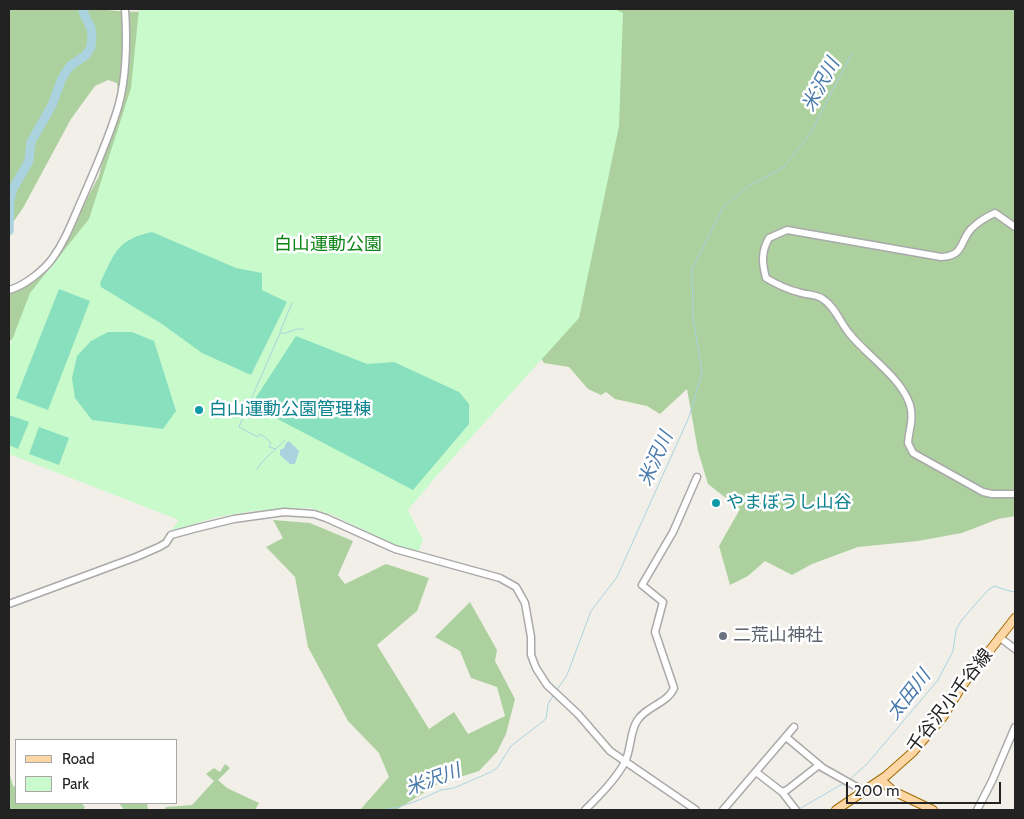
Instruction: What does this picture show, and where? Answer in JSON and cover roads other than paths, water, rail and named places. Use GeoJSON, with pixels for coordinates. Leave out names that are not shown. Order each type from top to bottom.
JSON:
{"type":"FeatureCollection","features":[{"type":"Feature","properties":{"kind":"main road","name":"千谷沢小千谷線"},"geometry":{"type":"LineString","coordinates":[[836,810],[881,780],[913,752],[943,717],[962,686],[1015,618]]}},
{"type":"Feature","properties":{"kind":"main road"},"geometry":{"type":"LineString","coordinates":[[881,780],[893,791],[933,810]]}},
{"type":"Feature","properties":{"kind":"street"},"geometry":{"type":"LineString","coordinates":[[9,290],[28,279],[52,258],[65,239],[99,160],[119,104],[123,81],[126,61],[125,9]]}},
{"type":"Feature","properties":{"kind":"street"},"geometry":{"type":"LineString","coordinates":[[1015,228],[995,212],[973,227],[956,253],[950,257],[788,230],[769,238],[762,260],[766,278],[799,293],[825,300],[849,333],[903,391],[912,414],[908,443],[913,453],[983,492],[1015,494]]}},
{"type":"Feature","properties":{"kind":"street"},"geometry":{"type":"LineString","coordinates":[[585,810],[602,793],[625,761],[635,722],[668,697],[674,688],[655,632],[663,602],[642,585],[673,532],[697,477]]}},
{"type":"Feature","properties":{"kind":"street"},"geometry":{"type":"LineString","coordinates":[[9,604],[159,547],[166,543],[171,535],[234,519],[284,512],[314,514],[396,549],[500,578],[516,587],[525,603],[531,637],[531,655],[536,668],[547,685],[578,714],[610,751],[696,810]]}},
{"type":"Feature","properties":{"kind":"street"},"geometry":{"type":"LineString","coordinates":[[999,637],[1015,649]]}},
{"type":"Feature","properties":{"kind":"street"},"geometry":{"type":"LineString","coordinates":[[723,810],[794,727]]}},
{"type":"Feature","properties":{"kind":"street"},"geometry":{"type":"LineString","coordinates":[[977,810],[992,781],[1015,727]]}},
{"type":"Feature","properties":{"kind":"street"},"geometry":{"type":"LineString","coordinates":[[786,737],[819,765],[864,792]]}},
{"type":"Feature","properties":{"kind":"street"},"geometry":{"type":"LineString","coordinates":[[782,792],[819,765]]}},
{"type":"Feature","properties":{"kind":"street"},"geometry":{"type":"LineString","coordinates":[[756,772],[782,792],[796,810]]}},
{"type":"Feature","properties":{"kind":"water"},"geometry":{"type":"Polygon","coordinates":[[[289,441],[299,451],[295,464],[290,464],[280,455],[280,450],[289,441]]]}},
{"type":"Feature","properties":{"kind":"waterway"},"geometry":{"type":"LineString","coordinates":[[9,231],[10,199],[13,189],[29,161],[31,142],[52,105],[62,78],[70,66],[86,55],[91,47],[91,28],[83,12],[84,9]]}},
{"type":"Feature","properties":{"kind":"waterway","name":"米沢川"},"geometry":{"type":"LineString","coordinates":[[557,690],[567,675],[591,611],[617,577],[689,417],[702,372],[693,317],[692,269],[724,206],[749,186],[784,167],[810,134],[852,53]]}},
{"type":"Feature","properties":{"kind":"waterway"},"geometry":{"type":"LineString","coordinates":[[280,332],[292,303]]}},
{"type":"Feature","properties":{"kind":"waterway"},"geometry":{"type":"LineString","coordinates":[[276,449],[269,447],[271,444],[268,439],[260,434],[258,437],[239,427],[280,333],[303,329]]}},
{"type":"Feature","properties":{"kind":"waterway"},"geometry":{"type":"LineString","coordinates":[[257,469],[285,440]]}},
{"type":"Feature","properties":{"kind":"waterway","name":"太田川"},"geometry":{"type":"LineString","coordinates":[[849,780],[867,764],[938,680],[953,651],[956,630],[961,621],[987,591],[994,586],[1013,592],[1015,590]]}},
{"type":"Feature","properties":{"kind":"waterway","name":"米沢川"},"geometry":{"type":"LineString","coordinates":[[382,810],[399,807],[441,790],[454,788],[491,772],[497,768],[511,746],[546,719],[548,704],[553,696]]}},
{"type":"Feature","properties":{"kind":"waterway","name":"太田川"},"geometry":{"type":"LineString","coordinates":[[799,809],[844,783]]}},
{"type":"Feature","properties":{"kind":"place","name":"白山運動公園管理棟"},"geometry":{"type":"Point","coordinates":[199,410]}},
{"type":"Feature","properties":{"kind":"place","name":"やまぼうし山谷"},"geometry":{"type":"Point","coordinates":[716,503]}},
{"type":"Feature","properties":{"kind":"place","name":"二荒山神社"},"geometry":{"type":"Point","coordinates":[723,636]}},
{"type":"Feature","properties":{"kind":"park label","name":"白山運動公園"},"geometry":{"type":"Point","coordinates":[328,245]}}]}
